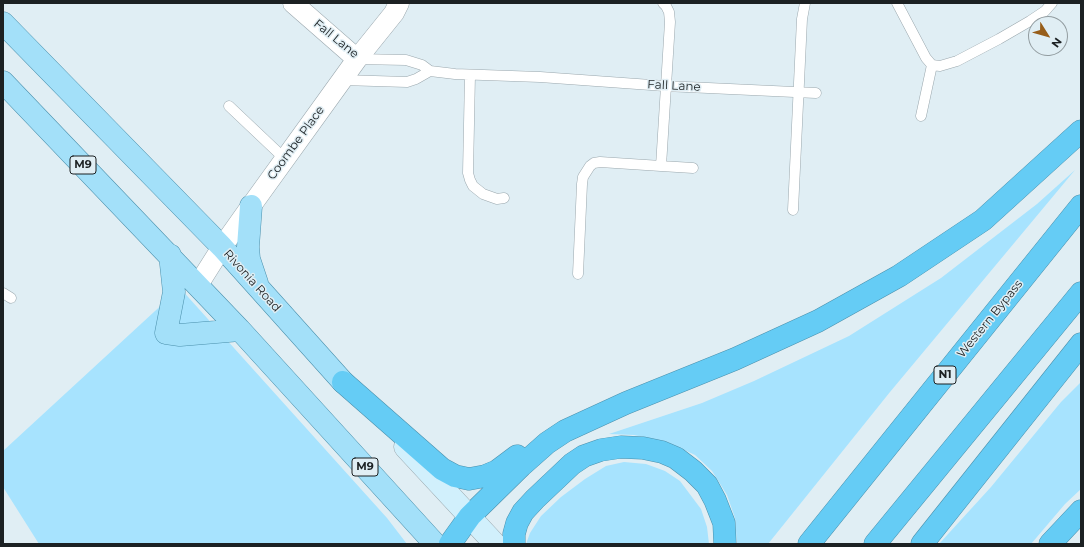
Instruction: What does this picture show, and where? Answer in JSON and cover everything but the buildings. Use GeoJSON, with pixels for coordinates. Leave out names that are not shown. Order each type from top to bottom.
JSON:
{"type":"FeatureCollection","features":[{"type":"Feature","properties":{"kind":"highway"},"geometry":{"type":"LineString","coordinates":[[450,544],[470,516],[521,466],[547,443],[565,431],[626,403],[735,359],[818,321],[899,276],[983,220],[1081,132]]}},
{"type":"Feature","properties":{"kind":"highway","name":"Western Bypass"},"geometry":{"type":"LineString","coordinates":[[809,544],[1081,206]]}},
{"type":"Feature","properties":{"kind":"highway"},"geometry":{"type":"LineString","coordinates":[[875,544],[1081,293]]}},
{"type":"Feature","properties":{"kind":"highway"},"geometry":{"type":"LineString","coordinates":[[922,544],[1081,344]]}},
{"type":"Feature","properties":{"kind":"highway"},"geometry":{"type":"LineString","coordinates":[[1040,405],[1081,357]]}},
{"type":"Feature","properties":{"kind":"highway"},"geometry":{"type":"LineString","coordinates":[[1010,433],[1081,367]]}},
{"type":"Feature","properties":{"kind":"highway"},"geometry":{"type":"LineString","coordinates":[[344,382],[442,469],[455,476],[469,478],[485,476],[497,471],[518,455],[541,434],[557,423],[600,407],[626,403]]}},
{"type":"Feature","properties":{"kind":"highway"},"geometry":{"type":"LineString","coordinates":[[514,544],[514,534],[517,523],[523,512],[572,464],[584,456],[595,452],[621,447],[643,448],[662,452],[676,458],[694,471],[707,485],[715,500],[724,523],[725,544]]}},
{"type":"Feature","properties":{"kind":"highway"},"geometry":{"type":"LineString","coordinates":[[1050,544],[1081,511]]}},
{"type":"Feature","properties":{"kind":"main road","name":"Rivonia Road"},"geometry":{"type":"LineString","coordinates":[[3,22],[222,247],[344,382],[495,544]]}},
{"type":"Feature","properties":{"kind":"main road","name":"M9"},"geometry":{"type":"LineString","coordinates":[[3,82],[198,285],[435,544]]}},
{"type":"Feature","properties":{"kind":"main road"},"geometry":{"type":"LineString","coordinates":[[251,206],[248,247],[249,259],[260,289]]}},
{"type":"Feature","properties":{"kind":"main road"},"geometry":{"type":"LineString","coordinates":[[170,256],[174,292],[166,333],[180,335],[240,330]]}},
{"type":"Feature","properties":{"kind":"street","name":"Fall Lane"},"geometry":{"type":"LineString","coordinates":[[293,3],[357,59]]}},
{"type":"Feature","properties":{"kind":"street","name":"Coombe Place"},"geometry":{"type":"LineString","coordinates":[[198,285],[222,247],[251,206],[357,59],[394,13],[399,3]]}},
{"type":"Feature","properties":{"kind":"lane"},"geometry":{"type":"LineString","coordinates":[[661,166],[670,22],[669,12],[663,3]]}},
{"type":"Feature","properties":{"kind":"lane"},"geometry":{"type":"LineString","coordinates":[[793,210],[802,19],[805,3]]}},
{"type":"Feature","properties":{"kind":"lane"},"geometry":{"type":"LineString","coordinates":[[897,3],[923,53],[932,65],[940,66],[957,61],[1030,21],[1045,11],[1052,3]]}},
{"type":"Feature","properties":{"kind":"lane","name":"Fall Lane"},"geometry":{"type":"LineString","coordinates":[[357,59],[406,60],[422,65],[430,71],[470,75],[540,77],[665,86],[799,91],[816,93]]}},
{"type":"Feature","properties":{"kind":"lane"},"geometry":{"type":"LineString","coordinates":[[921,116],[932,65]]}},
{"type":"Feature","properties":{"kind":"lane"},"geometry":{"type":"LineString","coordinates":[[342,80],[407,82],[430,71]]}},
{"type":"Feature","properties":{"kind":"lane"},"geometry":{"type":"LineString","coordinates":[[470,75],[468,172],[470,180],[473,186],[483,194],[497,199],[504,198]]}},
{"type":"Feature","properties":{"kind":"lane"},"geometry":{"type":"LineString","coordinates":[[229,106],[285,159]]}},
{"type":"Feature","properties":{"kind":"lane"},"geometry":{"type":"LineString","coordinates":[[578,274],[582,184],[583,177],[590,166],[594,163],[600,162],[693,168]]}},
{"type":"Feature","properties":{"kind":"shaded area"},"geometry":{"type":"Polygon","coordinates":[[[1075,170],[890,392],[768,544],[737,544],[735,518],[727,495],[712,471],[695,455],[667,442],[634,435],[609,434],[702,403],[754,381],[849,336],[941,278],[1037,204],[1075,170]]]}},
{"type":"Feature","properties":{"kind":"shaded area"},"geometry":{"type":"Polygon","coordinates":[[[180,288],[387,518],[407,544],[39,544],[3,487],[3,451],[180,288]]]}},
{"type":"Feature","properties":{"kind":"shaded area"},"geometry":{"type":"Polygon","coordinates":[[[1081,382],[1081,489],[1065,504],[1031,544],[939,544],[991,487],[1061,402],[1081,382]]]}},
{"type":"Feature","properties":{"kind":"shaded area"},"geometry":{"type":"Polygon","coordinates":[[[624,462],[646,464],[665,471],[680,481],[701,509],[707,527],[709,544],[526,544],[530,533],[541,516],[561,497],[585,479],[606,466],[624,462]]]}}]}
